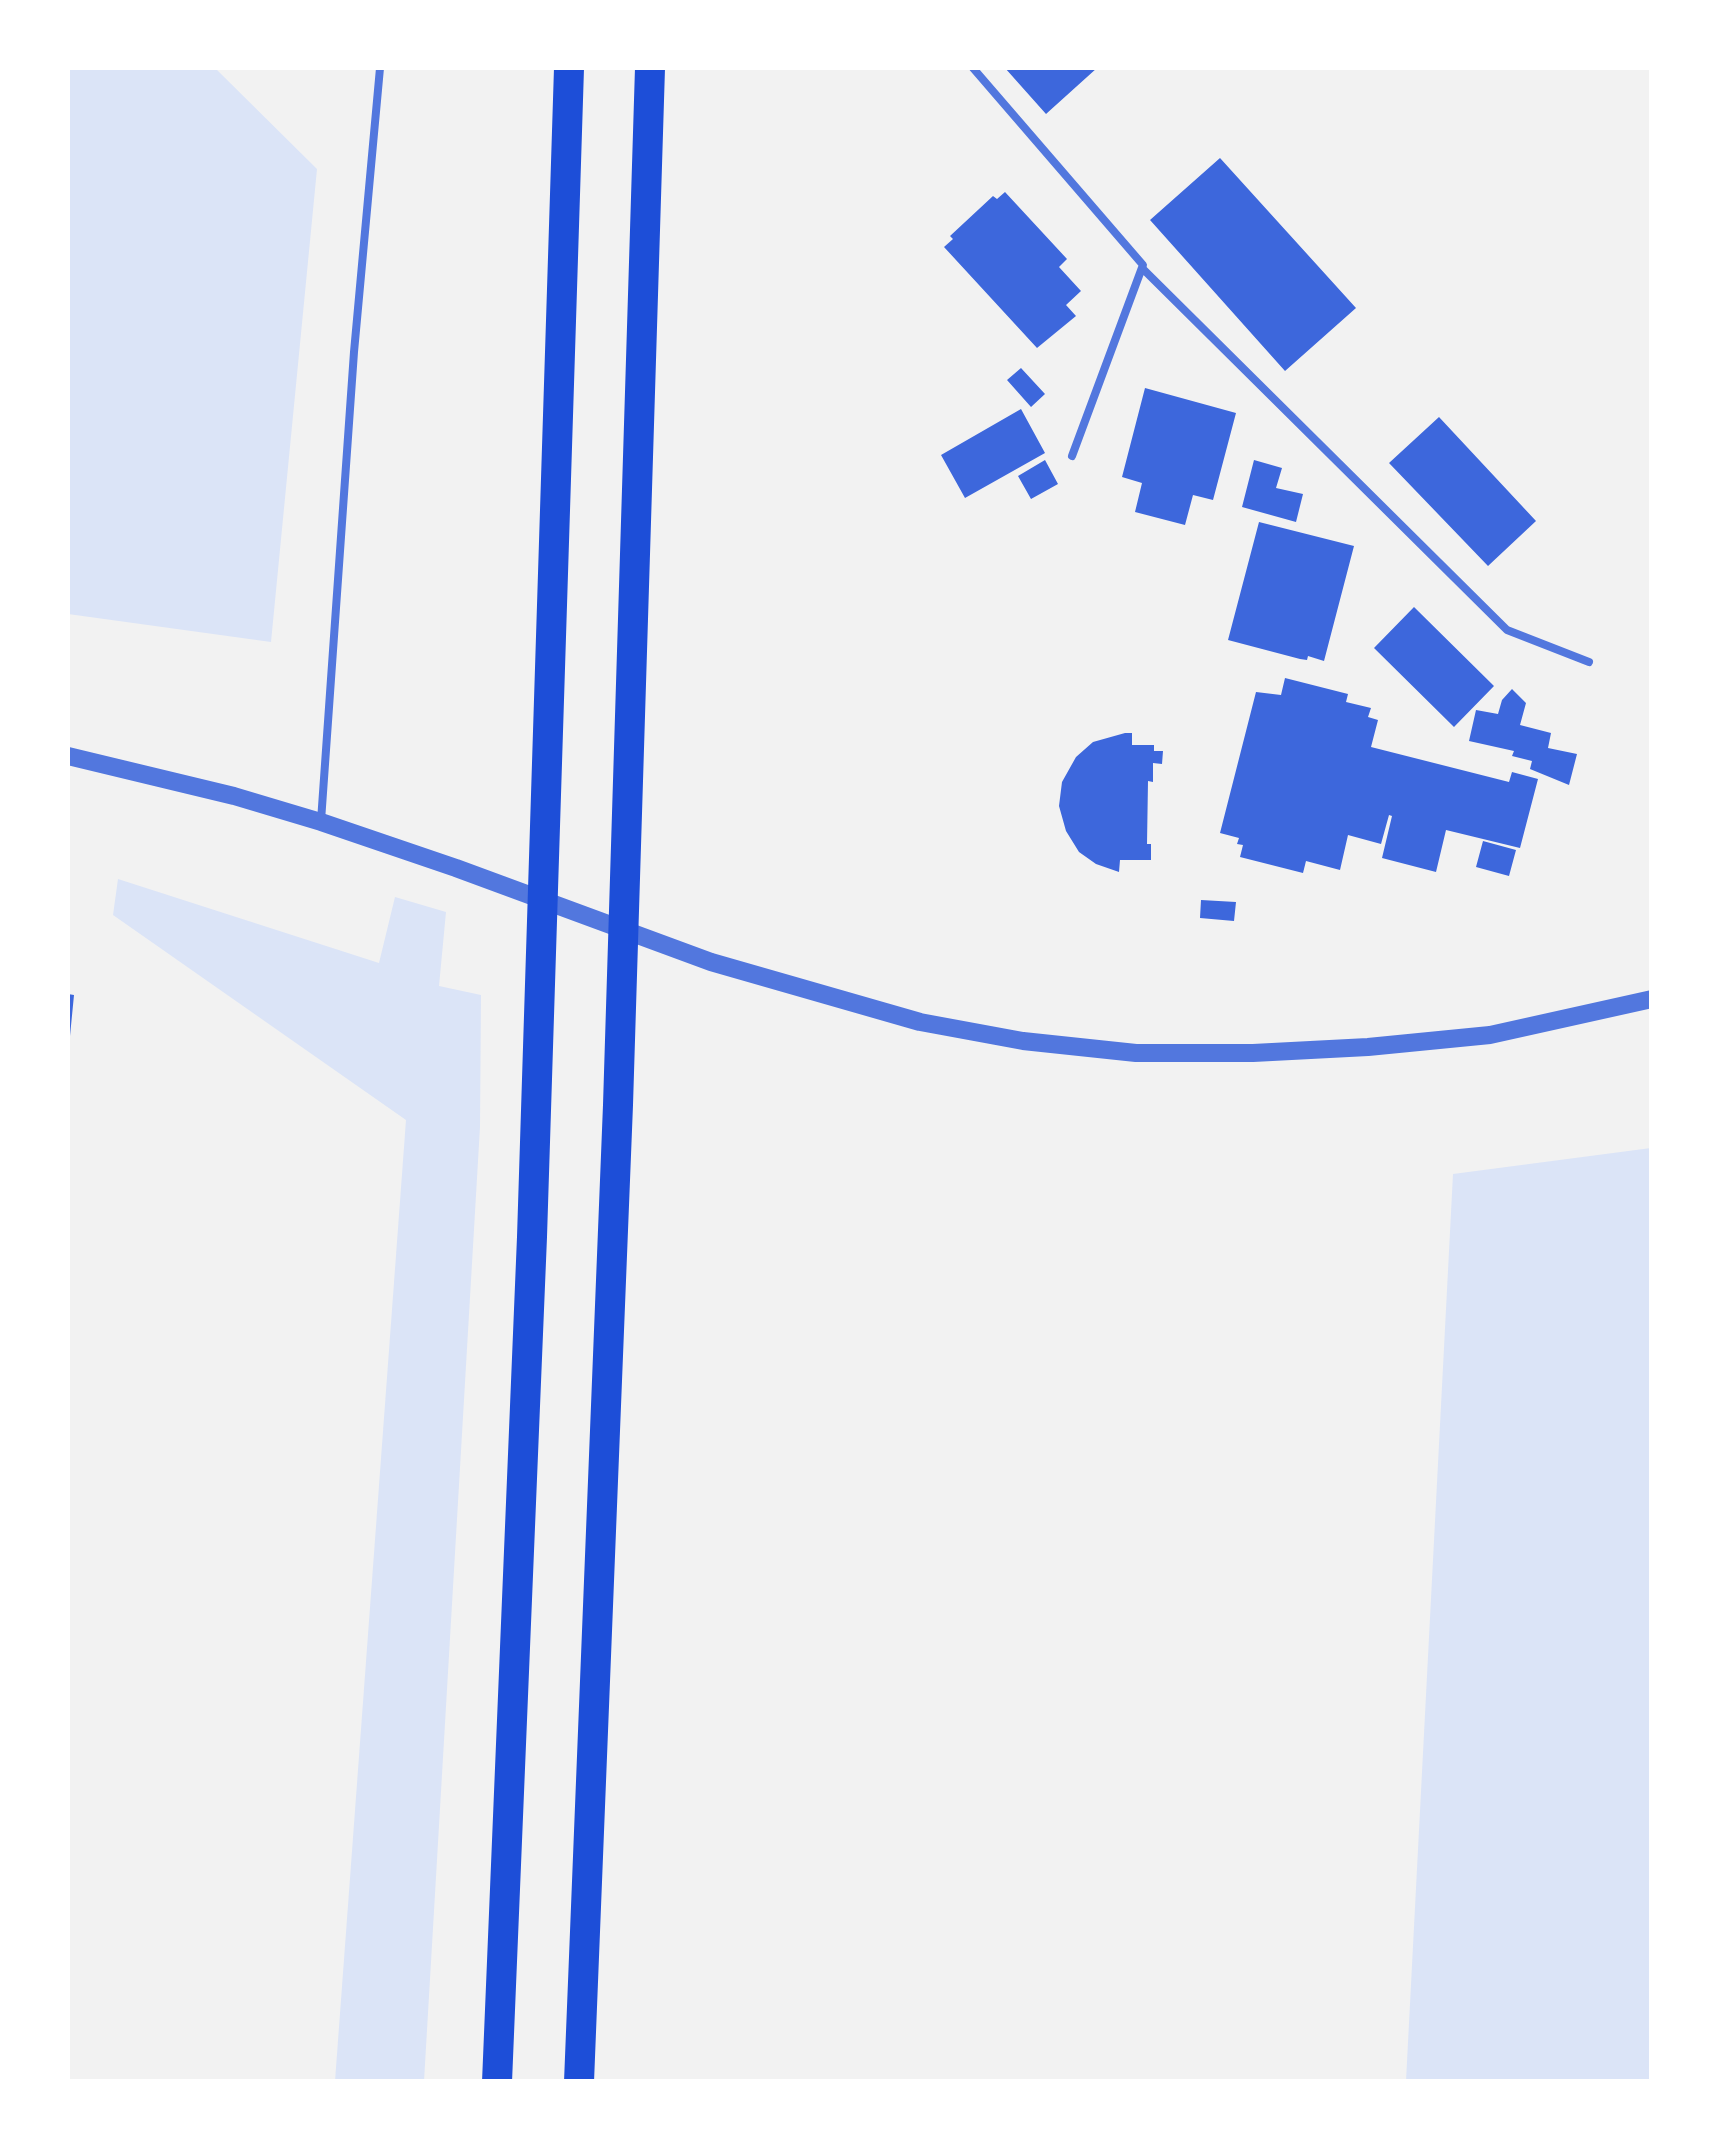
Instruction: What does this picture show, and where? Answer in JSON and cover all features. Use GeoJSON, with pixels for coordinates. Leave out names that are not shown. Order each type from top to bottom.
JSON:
{"type":"FeatureCollection","features":[{"type":"Feature","properties":{"kind":"highway"},"geometry":{"type":"LineString","coordinates":[[497,2082],[532,1236],[569,68]]}},
{"type":"Feature","properties":{"kind":"highway"},"geometry":{"type":"LineString","coordinates":[[579,2082],[615,1183],[650,68]]}},
{"type":"Feature","properties":{"kind":"street"},"geometry":{"type":"LineString","coordinates":[[68,756],[234,796],[321,822],[711,962],[920,1022],[1023,1041],[1136,1053],[1292,1052],[1490,1035],[1652,998]]}},
{"type":"Feature","properties":{"kind":"lane"},"geometry":{"type":"LineString","coordinates":[[321,822],[354,352],[380,68]]}},
{"type":"Feature","properties":{"kind":"lane"},"geometry":{"type":"LineString","coordinates":[[973,68],[1142,268],[1507,630],[1589,662]]}},
{"type":"Feature","properties":{"kind":"lane"},"geometry":{"type":"LineString","coordinates":[[1072,456],[1142,268]]}},
{"type":"Feature","properties":{"kind":"shaded area"},"geometry":{"type":"Polygon","coordinates":[[[68,68],[215,68],[317,169],[271,642],[68,614],[68,68]]]}},
{"type":"Feature","properties":{"kind":"shaded area"},"geometry":{"type":"Polygon","coordinates":[[[118,879],[379,963],[395,897],[446,912],[439,986],[481,995],[480,1127],[424,2081],[335,2081],[406,1120],[113,915],[118,879]]]}},
{"type":"Feature","properties":{"kind":"shaded area"},"geometry":{"type":"Polygon","coordinates":[[[1651,1148],[1651,2081],[1406,2081],[1453,1174],[1651,1148]]]}},
{"type":"Feature","properties":{"kind":"building"},"geometry":{"type":"Polygon","coordinates":[[[1005,68],[1097,68],[1046,114],[1005,68]]]}},
{"type":"Feature","properties":{"kind":"building"},"geometry":{"type":"Polygon","coordinates":[[[1220,158],[1356,308],[1285,371],[1150,220],[1220,158]]]}},
{"type":"Feature","properties":{"kind":"building"},"geometry":{"type":"Polygon","coordinates":[[[1005,192],[1067,259],[1059,267],[1081,291],[1066,305],[1076,316],[1037,348],[944,247],[953,239],[950,236],[993,196],[997,199],[1005,192]]]}},
{"type":"Feature","properties":{"kind":"building"},"geometry":{"type":"Polygon","coordinates":[[[1021,368],[1045,394],[1031,407],[1007,380],[1021,368]]]}},
{"type":"Feature","properties":{"kind":"building"},"geometry":{"type":"Polygon","coordinates":[[[1145,388],[1236,413],[1213,500],[1193,495],[1185,525],[1135,512],[1142,483],[1122,477],[1145,388]]]}},
{"type":"Feature","properties":{"kind":"building"},"geometry":{"type":"Polygon","coordinates":[[[1021,409],[1045,453],[965,498],[941,455],[1021,409]]]}},
{"type":"Feature","properties":{"kind":"building"},"geometry":{"type":"Polygon","coordinates":[[[1439,417],[1536,521],[1488,566],[1389,463],[1439,417]]]}},
{"type":"Feature","properties":{"kind":"building"},"geometry":{"type":"Polygon","coordinates":[[[1045,460],[1058,484],[1031,499],[1018,476],[1045,460]]]}},
{"type":"Feature","properties":{"kind":"building"},"geometry":{"type":"Polygon","coordinates":[[[1254,460],[1282,468],[1276,488],[1303,494],[1296,522],[1242,507],[1254,460]]]}},
{"type":"Feature","properties":{"kind":"building"},"geometry":{"type":"Polygon","coordinates":[[[1259,522],[1354,546],[1324,661],[1308,656],[1307,660],[1300,659],[1228,640],[1259,522]]]}},
{"type":"Feature","properties":{"kind":"building"},"geometry":{"type":"Polygon","coordinates":[[[1414,607],[1494,686],[1454,727],[1374,648],[1414,607]]]}},
{"type":"Feature","properties":{"kind":"building"},"geometry":{"type":"Polygon","coordinates":[[[1285,678],[1348,694],[1346,702],[1371,708],[1368,717],[1378,720],[1371,747],[1509,782],[1512,772],[1538,779],[1520,848],[1446,830],[1436,872],[1382,858],[1392,816],[1389,815],[1381,844],[1348,835],[1340,870],[1306,861],[1303,873],[1240,857],[1243,845],[1237,844],[1239,838],[1220,833],[1256,692],[1281,695],[1285,678]]]}},
{"type":"Feature","properties":{"kind":"building"},"geometry":{"type":"Polygon","coordinates":[[[1512,689],[1526,703],[1520,725],[1551,733],[1548,748],[1577,754],[1569,785],[1530,769],[1532,761],[1512,756],[1514,751],[1469,741],[1476,710],[1498,714],[1502,700],[1512,689]]]}},
{"type":"Feature","properties":{"kind":"building"},"geometry":{"type":"Polygon","coordinates":[[[1132,733],[1132,745],[1154,745],[1154,751],[1163,751],[1162,764],[1153,763],[1153,782],[1148,781],[1147,844],[1151,844],[1151,860],[1120,860],[1119,872],[1096,864],[1079,852],[1066,831],[1059,806],[1062,782],[1076,757],[1093,742],[1132,733]]]}},
{"type":"Feature","properties":{"kind":"building"},"geometry":{"type":"Polygon","coordinates":[[[1483,841],[1516,850],[1509,876],[1476,867],[1483,841]]]}},
{"type":"Feature","properties":{"kind":"building"},"geometry":{"type":"Polygon","coordinates":[[[1201,900],[1236,902],[1234,921],[1200,918],[1201,900]]]}},
{"type":"Feature","properties":{"kind":"building"},"geometry":{"type":"Polygon","coordinates":[[[68,994],[74,995],[70,1036],[68,1036],[68,994]]]}}]}
